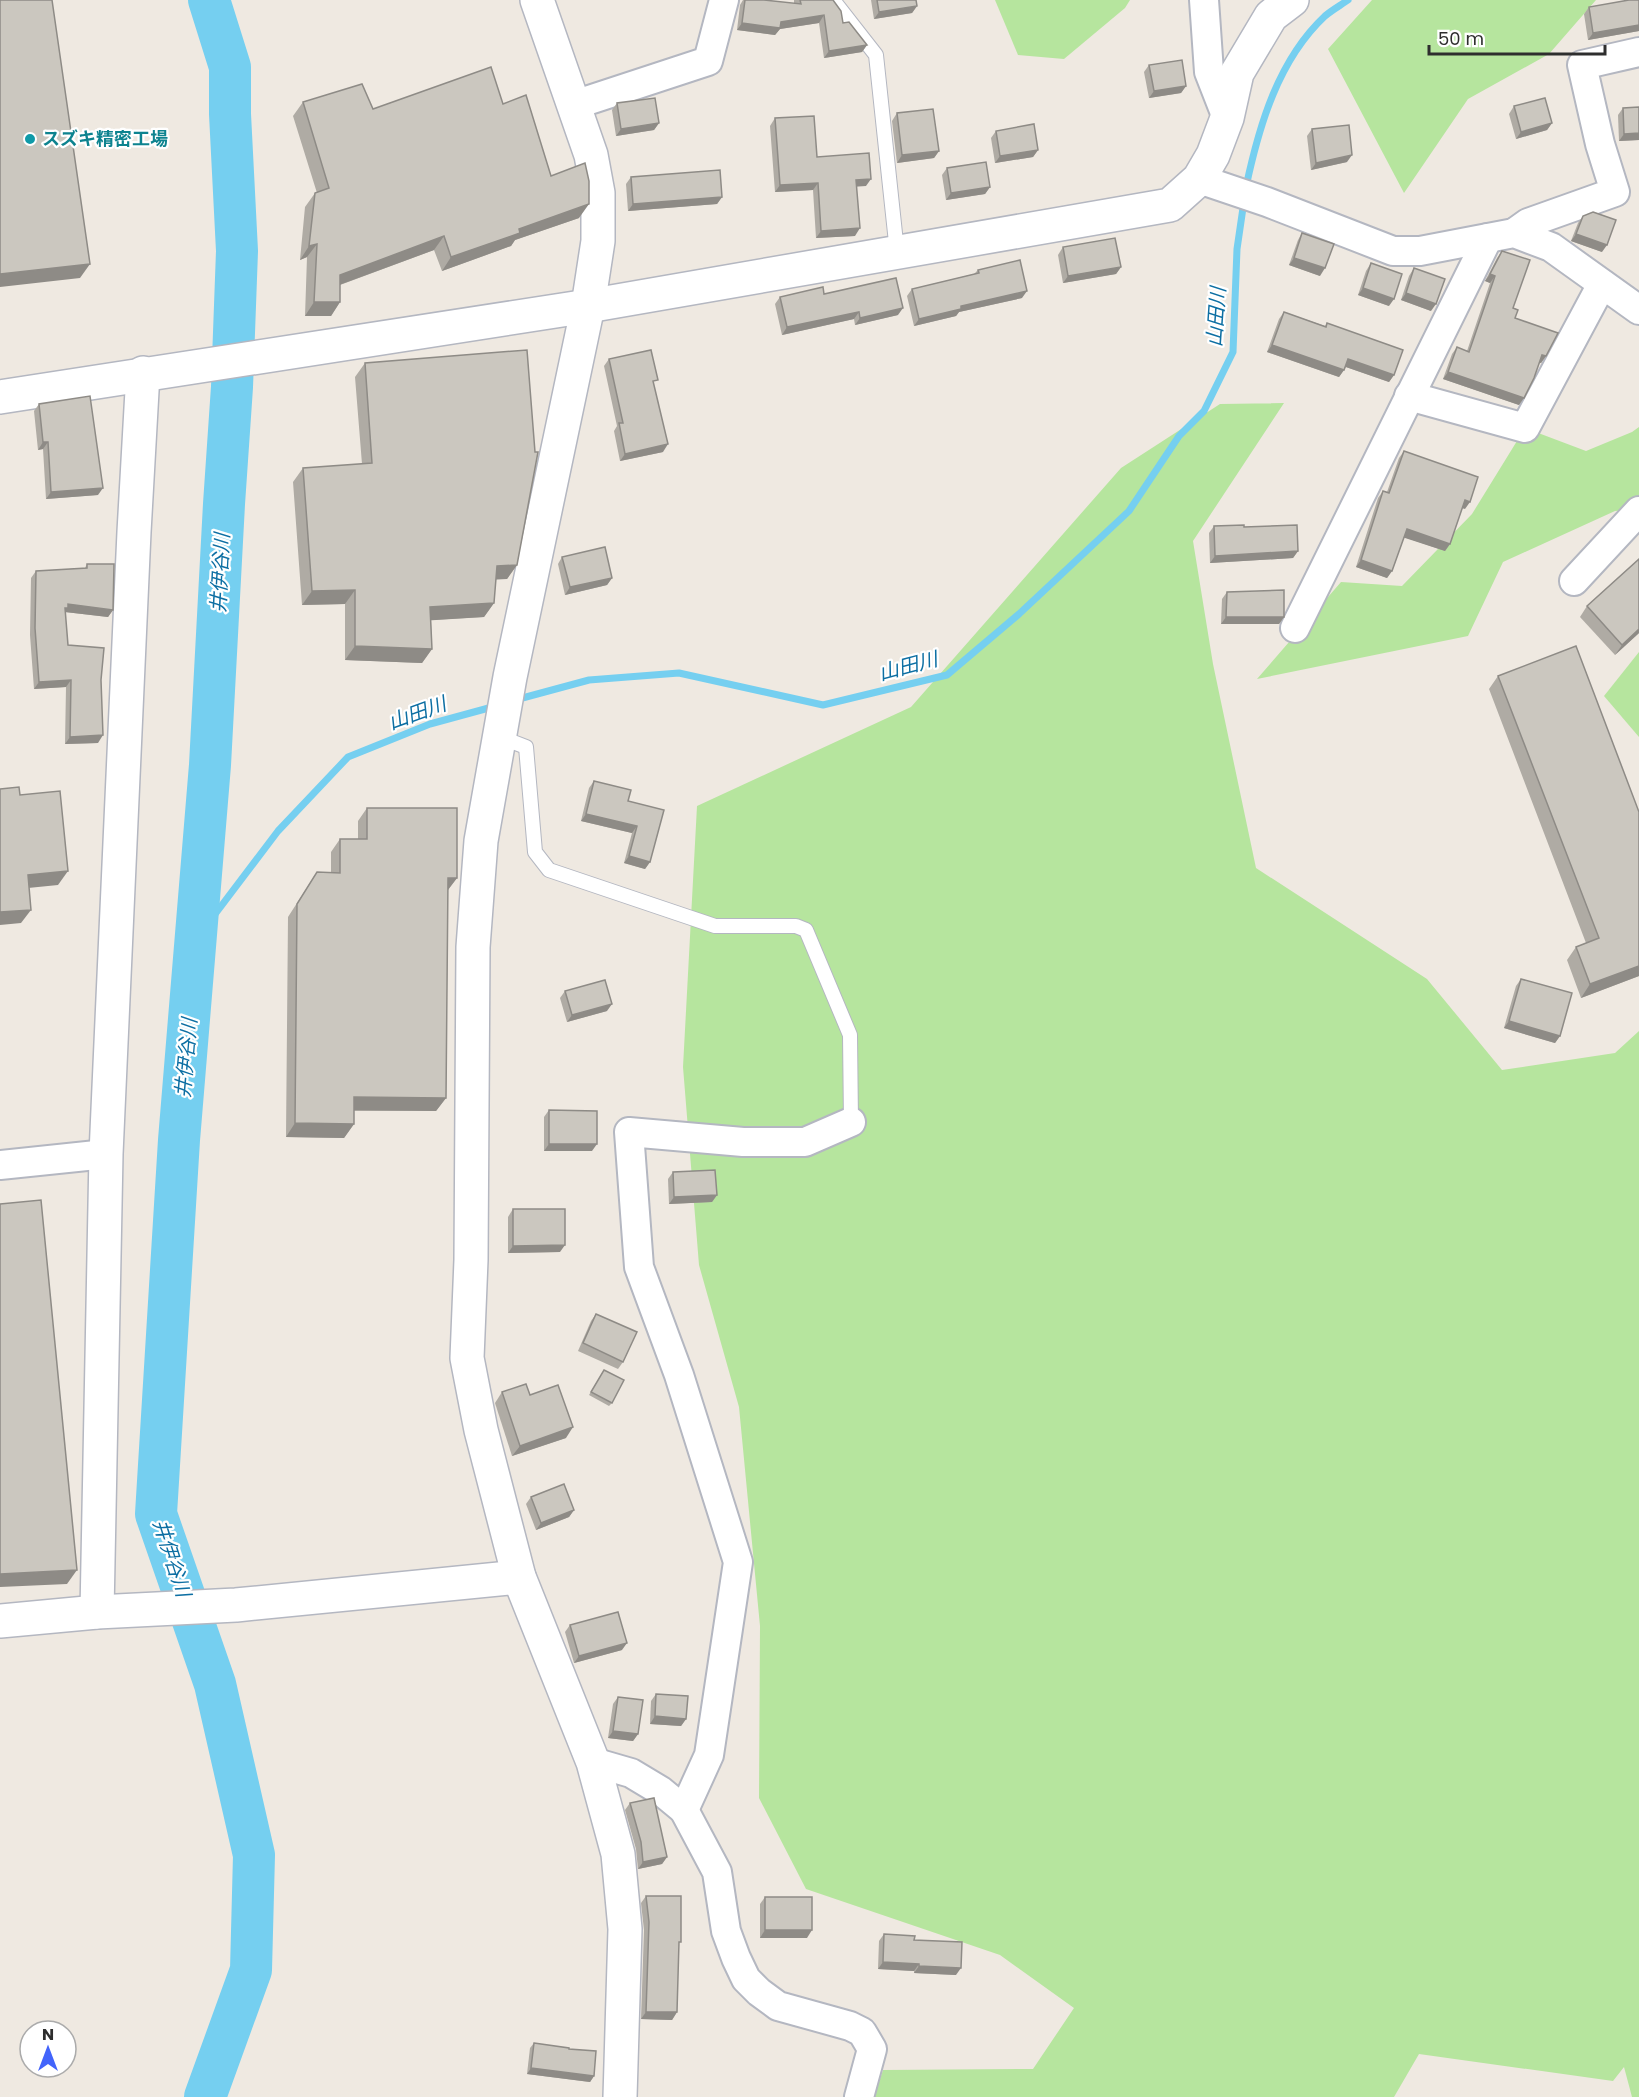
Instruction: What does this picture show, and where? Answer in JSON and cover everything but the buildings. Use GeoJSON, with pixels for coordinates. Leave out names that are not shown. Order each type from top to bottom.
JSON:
{"type":"FeatureCollection","features":[{"type":"Feature","properties":{"kind":"street"},"geometry":{"type":"LineString","coordinates":[[537,0],[591,155],[598,193],[598,241],[588,306],[510,676],[481,841],[473,947],[471,1260],[467,1358],[481,1430],[519,1577],[593,1762],[618,1854],[625,1929],[620,2097]]}},
{"type":"Feature","properties":{"kind":"street"},"geometry":{"type":"LineString","coordinates":[[574,105],[708,61],[724,0]]}},
{"type":"Feature","properties":{"kind":"street"},"geometry":{"type":"LineString","coordinates":[[1204,0],[1209,72],[1227,118]]}},
{"type":"Feature","properties":{"kind":"street"},"geometry":{"type":"LineString","coordinates":[[0,397],[143,373],[588,306],[1170,205],[1208,182],[1213,155],[1227,118],[1237,73],[1271,16],[1292,0]]}},
{"type":"Feature","properties":{"kind":"street"},"geometry":{"type":"LineString","coordinates":[[1208,182],[1267,202],[1393,252],[1420,251],[1501,235],[1527,223],[1615,192],[1600,144],[1582,65],[1639,52]]}},
{"type":"Feature","properties":{"kind":"street"},"geometry":{"type":"LineString","coordinates":[[1501,235],[1551,247],[1639,310]]}},
{"type":"Feature","properties":{"kind":"street"},"geometry":{"type":"LineString","coordinates":[[1295,628],[1409,396],[1501,235]]}},
{"type":"Feature","properties":{"kind":"street"},"geometry":{"type":"LineString","coordinates":[[1409,396],[1525,428],[1602,284]]}},
{"type":"Feature","properties":{"kind":"street"},"geometry":{"type":"LineString","coordinates":[[108,1611],[106,1154],[143,373]]}},
{"type":"Feature","properties":{"kind":"street"},"geometry":{"type":"LineString","coordinates":[[1574,581],[1639,511]]}},
{"type":"Feature","properties":{"kind":"street"},"geometry":{"type":"LineString","coordinates":[[684,1810],[709,1755],[738,1562],[679,1375],[639,1267],[629,1132],[743,1142],[806,1142],[851,1122]]}},
{"type":"Feature","properties":{"kind":"street"},"geometry":{"type":"LineString","coordinates":[[0,1165],[106,1154]]}},
{"type":"Feature","properties":{"kind":"street"},"geometry":{"type":"LineString","coordinates":[[0,1621],[108,1611],[236,1605],[519,1577]]}},
{"type":"Feature","properties":{"kind":"street"},"geometry":{"type":"LineString","coordinates":[[593,1762],[631,1773],[661,1791],[684,1810],[717,1872],[726,1931],[746,1979],[778,2006],[850,2026],[862,2032],[872,2049],[859,2097]]}},
{"type":"Feature","properties":{"kind":"lane"},"geometry":{"type":"LineString","coordinates":[[833,0],[876,54],[897,254]]}},
{"type":"Feature","properties":{"kind":"lane"},"geometry":{"type":"LineString","coordinates":[[502,730],[526,747],[535,852],[549,870],[715,926],[796,926],[806,930],[850,1035],[851,1122]]}},
{"type":"Feature","properties":{"kind":"green space"},"geometry":{"type":"Polygon","coordinates":[[[995,0],[1130,0],[1125,8],[1064,59],[1018,55],[995,0]]]}},
{"type":"Feature","properties":{"kind":"green space"},"geometry":{"type":"Polygon","coordinates":[[[1372,0],[1596,0],[1549,54],[1468,99],[1404,193],[1328,49],[1372,0]]]}},
{"type":"Feature","properties":{"kind":"green space"},"geometry":{"type":"Polygon","coordinates":[[[1284,403],[1193,541],[1213,664],[1256,868],[1427,979],[1502,1070],[1615,1053],[1639,1031],[1639,2097],[1632,2097],[1624,2067],[1613,2081],[1419,2054],[1394,2097],[874,2097],[883,2070],[1033,2069],[1074,2008],[1000,1955],[806,1889],[759,1798],[760,1626],[739,1407],[699,1265],[683,1067],[697,806],[911,707],[1121,468],[1220,404],[1284,403]]]}},
{"type":"Feature","properties":{"kind":"green space"},"geometry":{"type":"Polygon","coordinates":[[[1639,427],[1639,519],[1629,510],[1615,511],[1503,562],[1468,636],[1257,679],[1341,582],[1402,586],[1472,514],[1525,428],[1586,451],[1639,427]]]}},
{"type":"Feature","properties":{"kind":"green space"},"geometry":{"type":"Polygon","coordinates":[[[1639,652],[1639,737],[1604,696],[1639,652]]]}},
{"type":"Feature","properties":{"kind":"waterway","name":"井伊谷川"},"geometry":{"type":"LineString","coordinates":[[205,2097],[251,1970],[254,1855],[215,1684],[156,1514],[179,1140],[210,765],[232,387],[237,251],[230,67],[209,0]]}},
{"type":"Feature","properties":{"kind":"waterway","name":"山田川"},"geometry":{"type":"LineString","coordinates":[[1246,187],[1264,118],[1283,73],[1309,33],[1325,16],[1348,0]]}},
{"type":"Feature","properties":{"kind":"waterway","name":"山田川"},"geometry":{"type":"LineString","coordinates":[[515,700],[589,680],[679,673],[823,705],[947,675],[1019,614],[1129,511],[1179,436],[1204,411],[1233,352],[1237,249],[1244,201]]}},
{"type":"Feature","properties":{"kind":"waterway","name":"山田川"},"geometry":{"type":"LineString","coordinates":[[197,938],[278,831],[348,757],[430,724],[496,706]]}},
{"type":"Feature","properties":{"kind":"place","name":"スズキ精密工場"},"geometry":{"type":"Point","coordinates":[30,139]}}]}
